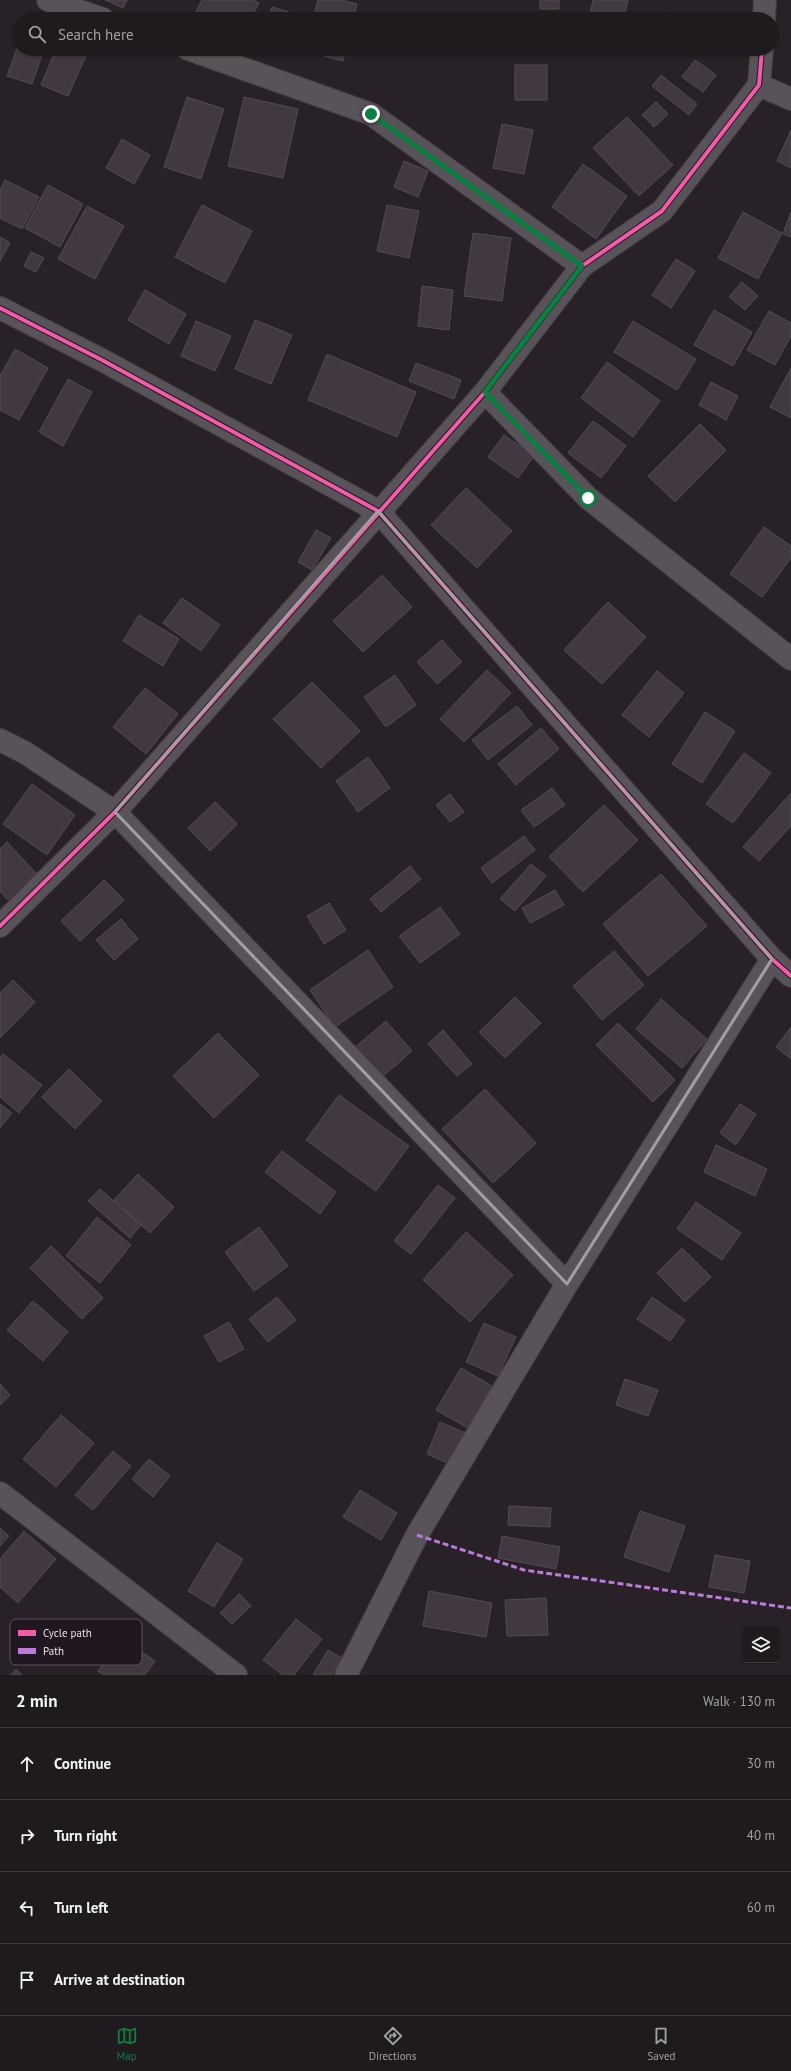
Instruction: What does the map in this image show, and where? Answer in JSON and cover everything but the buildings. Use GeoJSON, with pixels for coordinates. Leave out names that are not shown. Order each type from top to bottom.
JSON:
{"type":"FeatureCollection","features":[{"type":"Feature","properties":{"kind":"street"},"geometry":{"type":"LineString","coordinates":[[764,12],[765,0]]}},
{"type":"Feature","properties":{"kind":"street"},"geometry":{"type":"LineString","coordinates":[[52,1],[83,12]]}},
{"type":"Feature","properties":{"kind":"street"},"geometry":{"type":"LineString","coordinates":[[208,56],[371,114],[582,266]]}},
{"type":"Feature","properties":{"kind":"street"},"geometry":{"type":"LineString","coordinates":[[0,926],[115,812],[378,511],[485,392],[582,266],[662,211],[759,85],[761,56]]}},
{"type":"Feature","properties":{"kind":"street"},"geometry":{"type":"LineString","coordinates":[[759,85],[791,99]]}},
{"type":"Feature","properties":{"kind":"street"},"geometry":{"type":"LineString","coordinates":[[0,308],[102,360],[378,511],[772,959],[791,976]]}},
{"type":"Feature","properties":{"kind":"street"},"geometry":{"type":"LineString","coordinates":[[485,392],[588,498],[791,659]]}},
{"type":"Feature","properties":{"kind":"street"},"geometry":{"type":"LineString","coordinates":[[0,740],[24,752],[115,812],[567,1284]]}},
{"type":"Feature","properties":{"kind":"street"},"geometry":{"type":"LineString","coordinates":[[346,1675],[417,1535],[567,1284],[772,959]]}},
{"type":"Feature","properties":{"kind":"street"},"geometry":{"type":"LineString","coordinates":[[0,1493],[236,1675]]}},
{"type":"Feature","properties":{"kind":"highlighted area"},"geometry":{"type":"Polygon","coordinates":[[[378,511],[772,959],[567,1284],[115,812],[378,511]]]}},
{"type":"Feature","properties":{"kind":"marked path"},"geometry":{"type":"LineString","coordinates":[[417,1535],[524,1570],[791,1608]]}},
{"type":"Feature","properties":{"kind":"cycle path"},"geometry":{"type":"LineString","coordinates":[[0,926],[115,812],[485,392],[582,266],[662,211],[759,85],[761,56]]}},
{"type":"Feature","properties":{"kind":"cycle path"},"geometry":{"type":"LineString","coordinates":[[0,308],[102,360],[378,511],[772,959],[791,976]]}},
{"type":"Feature","properties":{"kind":"route"},"geometry":{"type":"LineString","coordinates":[[371,114],[582,266],[485,392],[588,498]]}}]}
